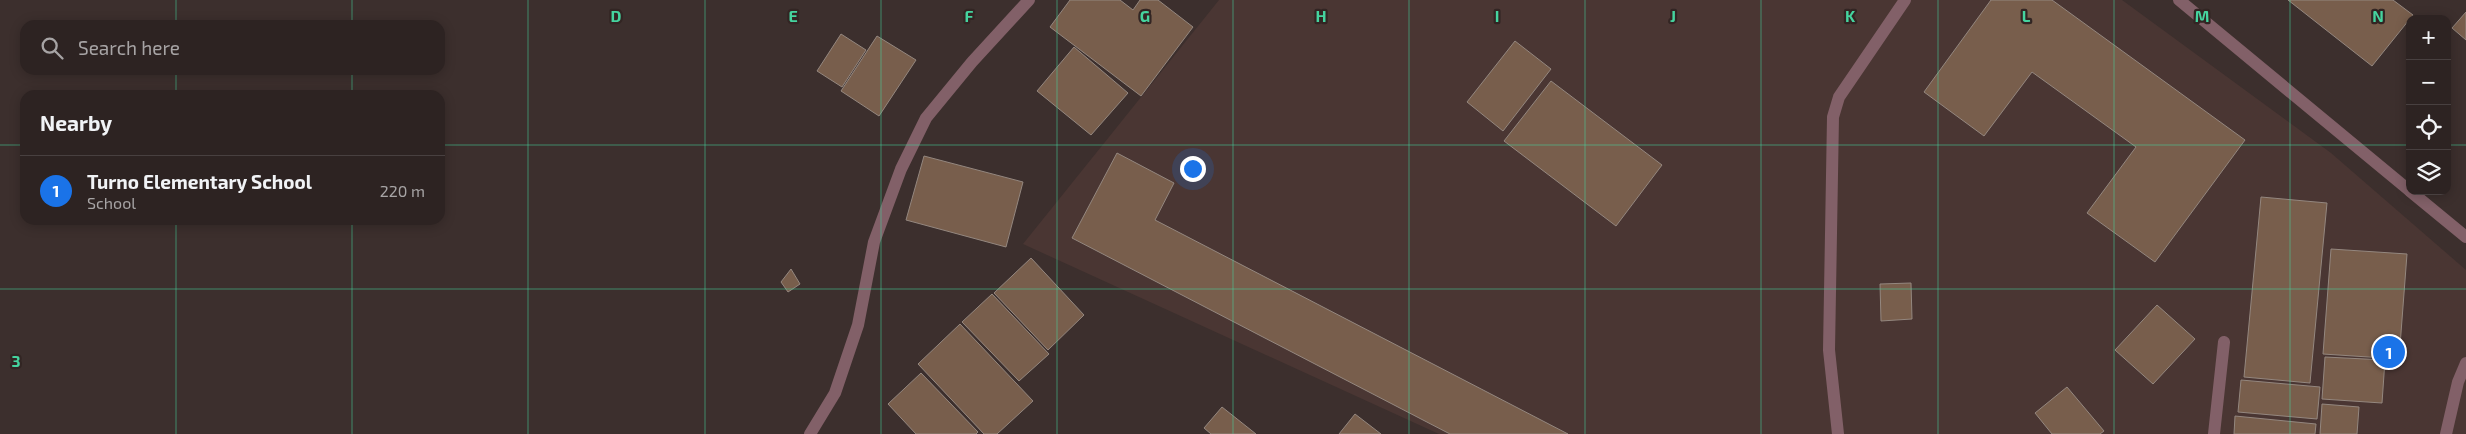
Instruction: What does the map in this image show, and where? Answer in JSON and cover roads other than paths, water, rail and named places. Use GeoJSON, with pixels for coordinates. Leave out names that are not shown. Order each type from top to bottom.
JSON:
{"type":"FeatureCollection","features":[{"type":"Feature","properties":{"kind":"street"},"geometry":{"type":"LineString","coordinates":[[810,434],[834,394],[858,325],[874,242],[901,169],[926,118],[972,62],[1029,0]]}},
{"type":"Feature","properties":{"kind":"street"},"geometry":{"type":"LineString","coordinates":[[1838,434],[1829,350],[1832,117],[1839,97],[1905,0]]}},
{"type":"Feature","properties":{"kind":"street"},"geometry":{"type":"LineString","coordinates":[[2179,0],[2406,188]]}},
{"type":"Feature","properties":{"kind":"street"},"geometry":{"type":"LineString","coordinates":[[2415,195],[2466,237]]}},
{"type":"Feature","properties":{"kind":"street"},"geometry":{"type":"LineString","coordinates":[[2214,434],[2224,342]]}},
{"type":"Feature","properties":{"kind":"street"},"geometry":{"type":"LineString","coordinates":[[2446,434],[2458,382],[2466,363]]}},
{"type":"Feature","properties":{"kind":"place","name":"Turno Elementary School"},"geometry":{"type":"Point","coordinates":[2389,352]}}]}
